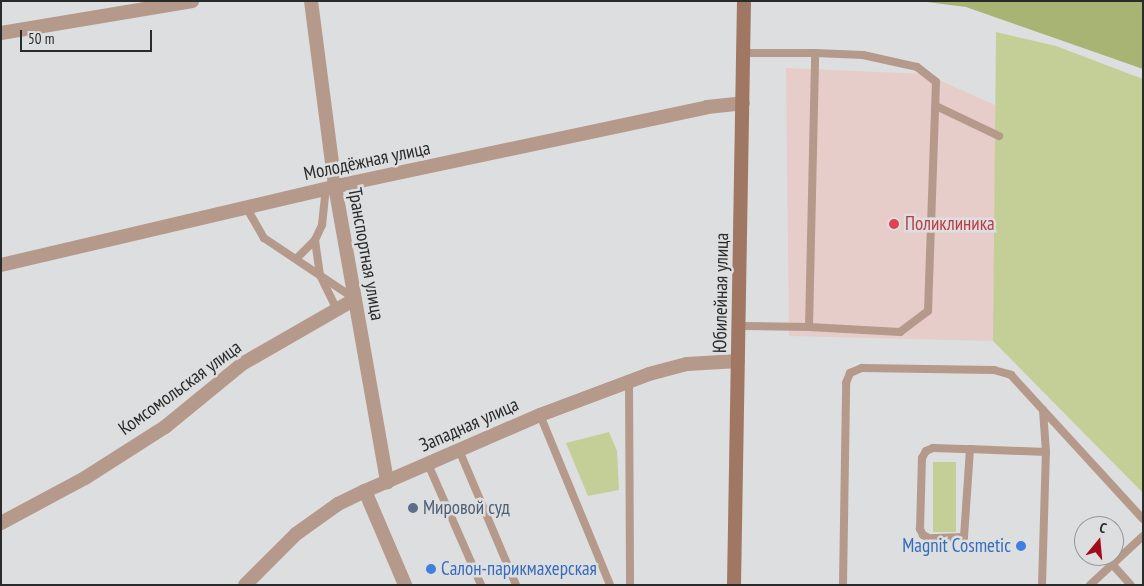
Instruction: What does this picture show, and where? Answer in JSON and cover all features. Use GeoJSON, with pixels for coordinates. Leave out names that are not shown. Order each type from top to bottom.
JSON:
{"type":"FeatureCollection","features":[{"type":"Feature","properties":{"kind":"main road","name":"Юбилейная улица"},"geometry":{"type":"LineString","coordinates":[[734,585],[744,1]]}},
{"type":"Feature","properties":{"kind":"street"},"geometry":{"type":"LineString","coordinates":[[1,33],[192,1]]}},
{"type":"Feature","properties":{"kind":"street","name":"Транспортная улица"},"geometry":{"type":"LineString","coordinates":[[311,1],[330,187],[355,299],[387,482]]}},
{"type":"Feature","properties":{"kind":"street","name":"Молодёжная улица"},"geometry":{"type":"LineString","coordinates":[[1,265],[330,187],[707,107],[742,103]]}},
{"type":"Feature","properties":{"kind":"street","name":"Комсомольская улица"},"geometry":{"type":"LineString","coordinates":[[1,524],[85,478],[165,427],[242,364],[336,308],[355,299]]}},
{"type":"Feature","properties":{"kind":"street","name":"Западная улица"},"geometry":{"type":"LineString","coordinates":[[245,585],[296,534],[338,504],[365,491],[540,415],[629,381],[687,364],[738,361]]}},
{"type":"Feature","properties":{"kind":"street"},"geometry":{"type":"LineString","coordinates":[[365,491],[405,585]]}},
{"type":"Feature","properties":{"kind":"lane"},"geometry":{"type":"LineString","coordinates":[[739,326],[809,326],[900,332],[928,311],[936,106],[936,82],[917,67],[863,55],[744,53]]}},
{"type":"Feature","properties":{"kind":"lane"},"geometry":{"type":"LineString","coordinates":[[809,326],[815,53]]}},
{"type":"Feature","properties":{"kind":"lane"},"geometry":{"type":"LineString","coordinates":[[936,106],[999,136]]}},
{"type":"Feature","properties":{"kind":"lane"},"geometry":{"type":"LineString","coordinates":[[297,258],[315,240],[325,213],[330,187]]}},
{"type":"Feature","properties":{"kind":"lane"},"geometry":{"type":"LineString","coordinates":[[246,207],[264,238],[297,258],[355,299]]}},
{"type":"Feature","properties":{"kind":"lane"},"geometry":{"type":"LineString","coordinates":[[315,240],[320,275],[336,308]]}},
{"type":"Feature","properties":{"kind":"lane"},"geometry":{"type":"LineString","coordinates":[[843,585],[846,383],[850,373],[862,368],[1003,371],[1011,375],[1143,519]]}},
{"type":"Feature","properties":{"kind":"lane"},"geometry":{"type":"LineString","coordinates":[[629,381],[630,585]]}},
{"type":"Feature","properties":{"kind":"lane"},"geometry":{"type":"LineString","coordinates":[[1042,585],[1046,452],[1043,410]]}},
{"type":"Feature","properties":{"kind":"lane"},"geometry":{"type":"LineString","coordinates":[[540,415],[610,585]]}},
{"type":"Feature","properties":{"kind":"lane"},"geometry":{"type":"LineString","coordinates":[[970,449],[964,537],[929,538],[923,535],[922,458],[926,451],[970,449],[1046,452]]}},
{"type":"Feature","properties":{"kind":"lane"},"geometry":{"type":"LineString","coordinates":[[459,450],[516,585]]}},
{"type":"Feature","properties":{"kind":"lane"},"geometry":{"type":"LineString","coordinates":[[428,464],[481,585]]}},
{"type":"Feature","properties":{"kind":"lane"},"geometry":{"type":"LineString","coordinates":[[1124,553],[1143,536]]}},
{"type":"Feature","properties":{"kind":"lane"},"geometry":{"type":"LineString","coordinates":[[1090,585],[1110,566]]}},
{"type":"Feature","properties":{"kind":"lane"},"geometry":{"type":"LineString","coordinates":[[1114,566],[1131,585]]}},
{"type":"Feature","properties":{"kind":"shaded area","name":"Поликлиника"},"geometry":{"type":"Polygon","coordinates":[[[786,68],[926,74],[1008,111],[993,341],[789,336],[786,68]]]}},
{"type":"Feature","properties":{"kind":"green space"},"geometry":{"type":"Polygon","coordinates":[[[919,1],[1143,1],[1143,69],[966,7],[919,1]]]}},
{"type":"Feature","properties":{"kind":"green space"},"geometry":{"type":"Polygon","coordinates":[[[996,32],[1056,46],[1143,79],[1143,493],[993,341],[996,32]]]}},
{"type":"Feature","properties":{"kind":"green space"},"geometry":{"type":"Polygon","coordinates":[[[609,432],[617,451],[619,490],[588,496],[566,443],[609,432]]]}},
{"type":"Feature","properties":{"kind":"green space"},"geometry":{"type":"Polygon","coordinates":[[[933,462],[956,462],[956,532],[933,532],[933,462]]]}},
{"type":"Feature","properties":{"kind":"place","name":"Поликлиника"},"geometry":{"type":"Point","coordinates":[894,224]}},
{"type":"Feature","properties":{"kind":"place","name":"Мировой суд"},"geometry":{"type":"Point","coordinates":[413,508]}},
{"type":"Feature","properties":{"kind":"place","name":"Magnit Cosmetic"},"geometry":{"type":"Point","coordinates":[1021,546]}},
{"type":"Feature","properties":{"kind":"place","name":"Салон-парикмахерская"},"geometry":{"type":"Point","coordinates":[431,569]}}]}
